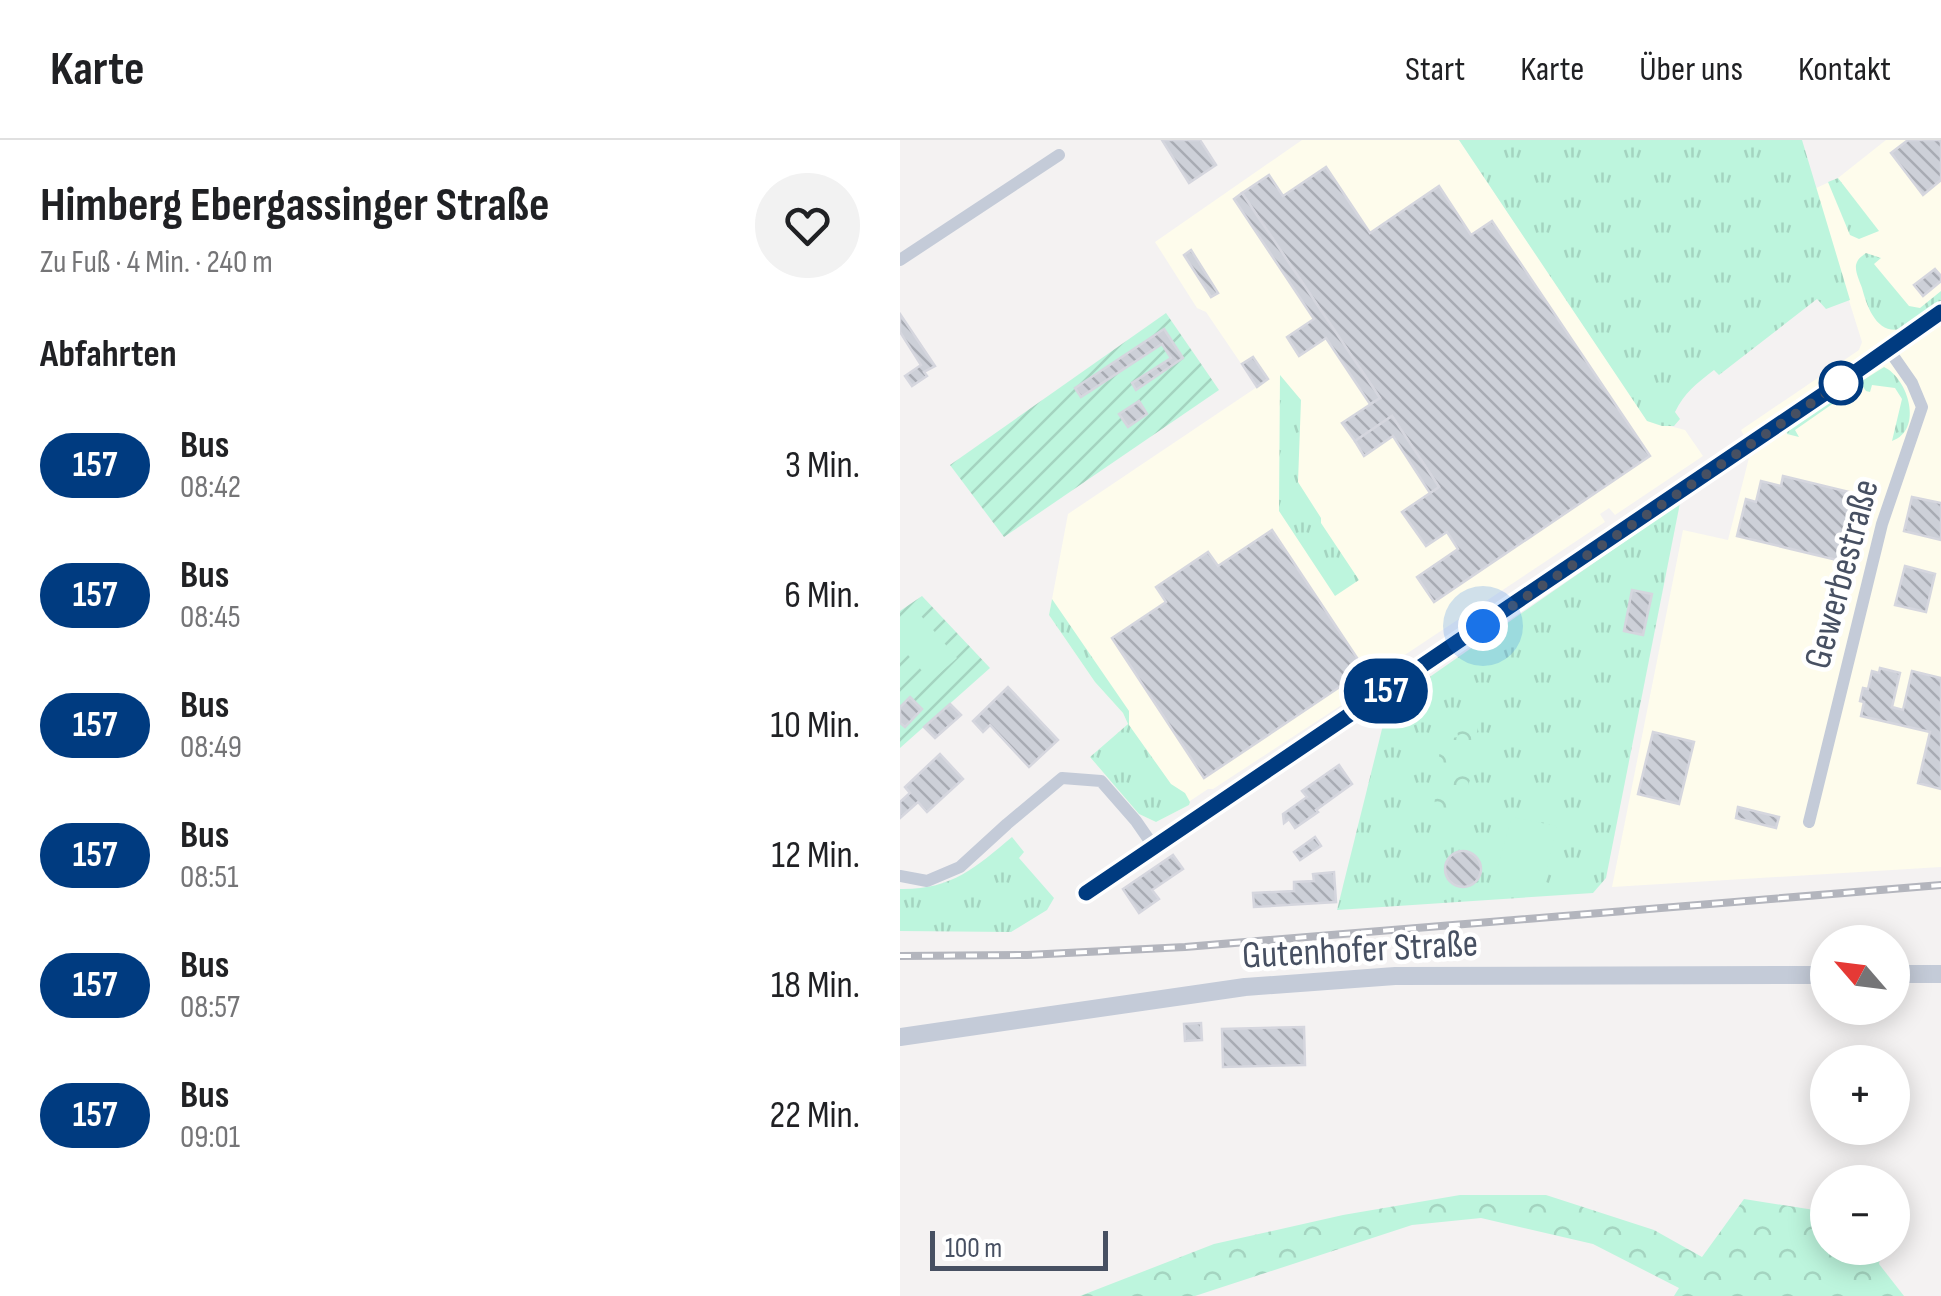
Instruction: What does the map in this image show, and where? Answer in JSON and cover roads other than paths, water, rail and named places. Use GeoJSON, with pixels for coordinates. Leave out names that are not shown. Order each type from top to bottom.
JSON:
{"type":"FeatureCollection","features":[{"type":"Feature","properties":{"kind":"street"},"geometry":{"type":"LineString","coordinates":[[900,260],[1059,155]]}},
{"type":"Feature","properties":{"kind":"street"},"geometry":{"type":"LineString","coordinates":[[1086,893],[1941,312]]}},
{"type":"Feature","properties":{"kind":"street","name":"Gewerbestraße"},"geometry":{"type":"LineString","coordinates":[[1809,822],[1882,524],[1922,407],[1912,383],[1888,350]]}},
{"type":"Feature","properties":{"kind":"street"},"geometry":{"type":"LineString","coordinates":[[900,876],[926,880],[960,867],[1062,778],[1101,781],[1154,847]]}},
{"type":"Feature","properties":{"kind":"street","name":"Gutenhofer Straße"},"geometry":{"type":"LineString","coordinates":[[900,1037],[1244,986],[1394,976],[1810,974]]}},
{"type":"Feature","properties":{"kind":"street"},"geometry":{"type":"LineString","coordinates":[[1910,974],[1941,974]]}},
{"type":"Feature","properties":{"kind":"railway"},"geometry":{"type":"LineString","coordinates":[[900,956],[1027,955],[1185,947],[1941,885]]}}]}
